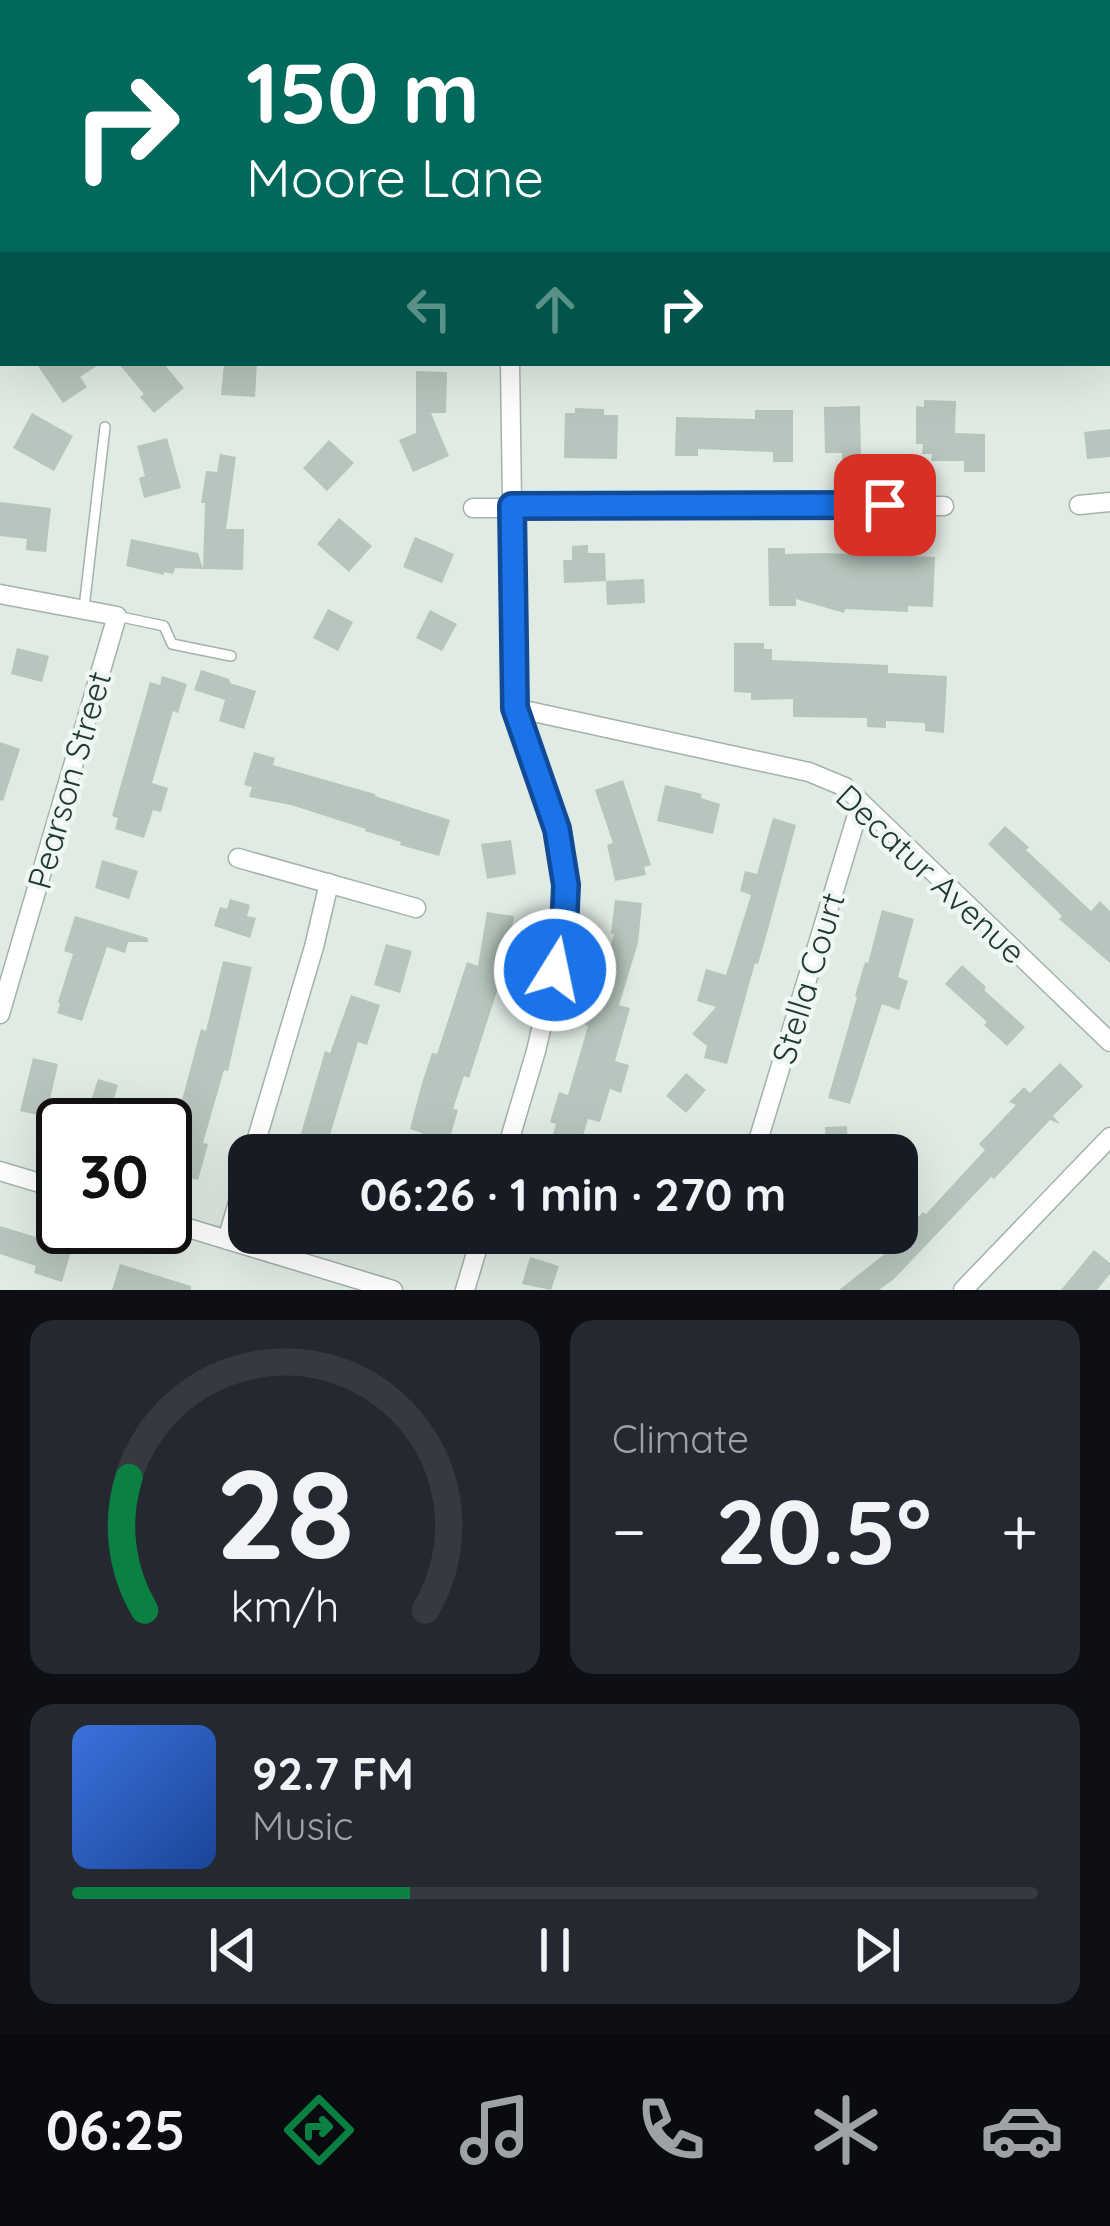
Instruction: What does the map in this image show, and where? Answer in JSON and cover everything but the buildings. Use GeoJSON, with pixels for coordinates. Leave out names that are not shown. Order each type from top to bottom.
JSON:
{"type":"FeatureCollection","features":[{"type":"Feature","properties":{"kind":"street"},"geometry":{"type":"LineString","coordinates":[[510,366],[515,708],[557,829],[566,885],[560,950],[511,1134]]}},
{"type":"Feature","properties":{"kind":"street"},"geometry":{"type":"LineString","coordinates":[[1079,505],[1110,502]]}},
{"type":"Feature","properties":{"kind":"street"},"geometry":{"type":"LineString","coordinates":[[473,508],[944,506]]}},
{"type":"Feature","properties":{"kind":"street"},"geometry":{"type":"LineString","coordinates":[[0,594],[117,616]]}},
{"type":"Feature","properties":{"kind":"street","name":"Pearson Street"},"geometry":{"type":"LineString","coordinates":[[0,1014],[117,616]]}},
{"type":"Feature","properties":{"kind":"street","name":"Decatur Avenue"},"geometry":{"type":"LineString","coordinates":[[515,708],[808,772],[845,787],[1110,1042]]}},
{"type":"Feature","properties":{"kind":"street","name":"Stella Court"},"geometry":{"type":"LineString","coordinates":[[760,1134],[862,802]]}},
{"type":"Feature","properties":{"kind":"street"},"geometry":{"type":"LineString","coordinates":[[238,858],[416,908]]}},
{"type":"Feature","properties":{"kind":"street"},"geometry":{"type":"LineString","coordinates":[[258,1134],[329,884]]}},
{"type":"Feature","properties":{"kind":"street"},"geometry":{"type":"LineString","coordinates":[[962,1290],[1110,1137]]}},
{"type":"Feature","properties":{"kind":"street"},"geometry":{"type":"LineString","coordinates":[[0,1171],[36,1182]]}},
{"type":"Feature","properties":{"kind":"street"},"geometry":{"type":"LineString","coordinates":[[192,1229],[393,1290]]}},
{"type":"Feature","properties":{"kind":"street"},"geometry":{"type":"LineString","coordinates":[[465,1290],[476,1254]]}},
{"type":"Feature","properties":{"kind":"lane"},"geometry":{"type":"LineString","coordinates":[[84,608],[105,427]]}},
{"type":"Feature","properties":{"kind":"lane"},"geometry":{"type":"LineString","coordinates":[[117,616],[164,626],[172,644],[231,656]]}},
{"type":"Feature","properties":{"kind":"route"},"geometry":{"type":"LineString","coordinates":[[555,970],[564,930],[566,885],[557,829],[515,708],[512,506],[885,505]]}}]}
